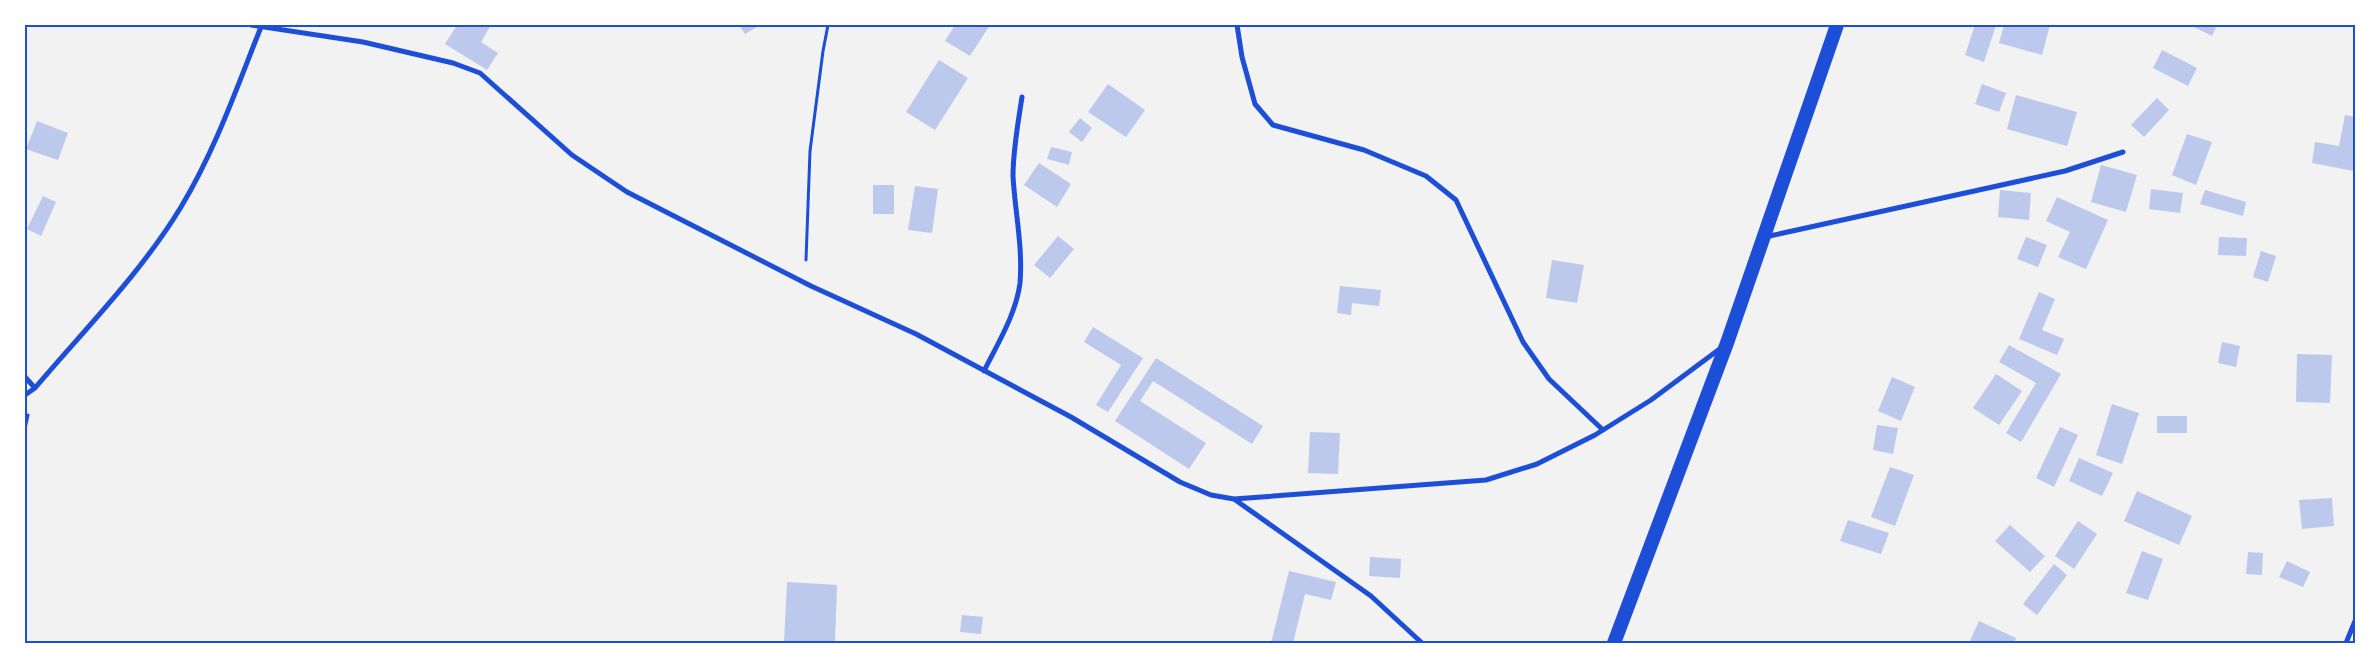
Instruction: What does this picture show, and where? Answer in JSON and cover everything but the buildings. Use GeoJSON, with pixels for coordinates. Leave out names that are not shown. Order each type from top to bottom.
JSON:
{"type":"FeatureCollection","features":[{"type":"Feature","properties":{"kind":"highway"},"geometry":{"type":"LineString","coordinates":[[1614,643],[1727,343],[1837,25]]}},
{"type":"Feature","properties":{"kind":"street"},"geometry":{"type":"LineString","coordinates":[[251,25],[362,42],[453,63],[480,73],[572,155],[627,192],[806,284],[916,334],[1071,417],[1180,482],[1211,495],[1234,499],[1486,480],[1537,464],[1603,430],[1650,400],[1727,343]]}},
{"type":"Feature","properties":{"kind":"street"},"geometry":{"type":"LineString","coordinates":[[1238,25],[1242,57],[1255,104],[1274,125],[1364,150],[1426,176],[1456,200],[1523,342],[1550,379],[1603,430]]}},
{"type":"Feature","properties":{"kind":"street"},"geometry":{"type":"LineString","coordinates":[[25,395],[35,388],[137,268],[181,207],[219,133],[262,26]]}},
{"type":"Feature","properties":{"kind":"street"},"geometry":{"type":"LineString","coordinates":[[984,370],[1010,319],[1020,284],[1021,248],[1013,176],[1015,142],[1022,97]]}},
{"type":"Feature","properties":{"kind":"street"},"geometry":{"type":"LineString","coordinates":[[1764,237],[2065,170],[2123,152]]}},
{"type":"Feature","properties":{"kind":"street"},"geometry":{"type":"LineString","coordinates":[[25,377],[35,388]]}},
{"type":"Feature","properties":{"kind":"street"},"geometry":{"type":"LineString","coordinates":[[1234,499],[1371,596],[1422,643]]}},
{"type":"Feature","properties":{"kind":"street"},"geometry":{"type":"LineString","coordinates":[[2346,643],[2355,621]]}},
{"type":"Feature","properties":{"kind":"path"},"geometry":{"type":"LineString","coordinates":[[806,284],[810,151],[822,51],[828,25]]}}]}
